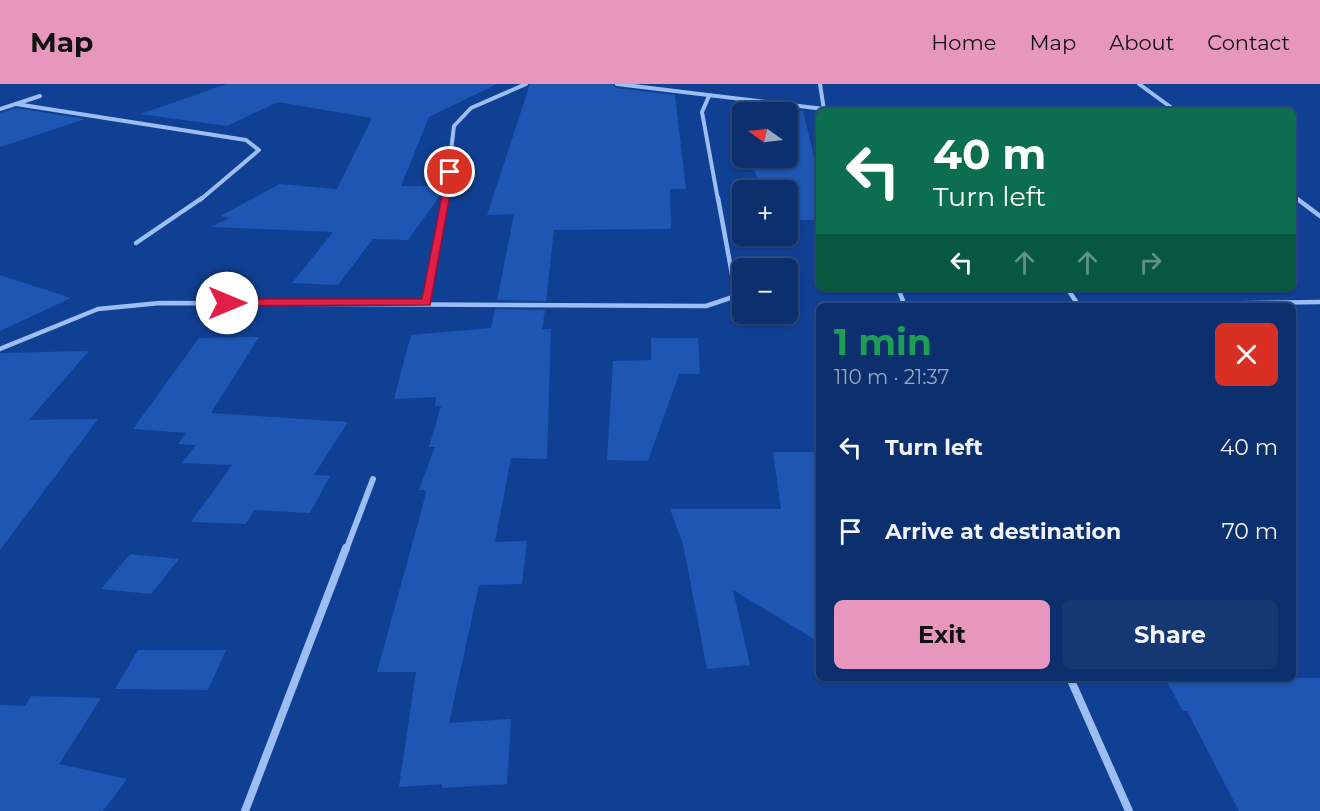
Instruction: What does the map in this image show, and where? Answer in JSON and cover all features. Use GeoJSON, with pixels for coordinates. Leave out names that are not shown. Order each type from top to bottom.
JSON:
{"type":"FeatureCollection","features":[{"type":"Feature","properties":{"kind":"street"},"geometry":{"type":"LineString","coordinates":[[427,303],[450,172],[454,126],[471,108],[526,84]]}},
{"type":"Feature","properties":{"kind":"street"},"geometry":{"type":"LineString","coordinates":[[617,84],[816,109]]}},
{"type":"Feature","properties":{"kind":"street"},"geometry":{"type":"LineString","coordinates":[[820,84],[824,108]]}},
{"type":"Feature","properties":{"kind":"street"},"geometry":{"type":"LineString","coordinates":[[1139,84],[1172,108]]}},
{"type":"Feature","properties":{"kind":"street"},"geometry":{"type":"LineString","coordinates":[[0,109],[40,96]]}},
{"type":"Feature","properties":{"kind":"street"},"geometry":{"type":"LineString","coordinates":[[0,349],[98,309],[160,303],[706,306],[736,296],[702,112],[709,96]]}},
{"type":"Feature","properties":{"kind":"street"},"geometry":{"type":"LineString","coordinates":[[16,104],[246,140],[259,150],[216,189],[136,243]]}},
{"type":"Feature","properties":{"kind":"street"},"geometry":{"type":"LineString","coordinates":[[1296,198],[1320,216]]}},
{"type":"Feature","properties":{"kind":"street"},"geometry":{"type":"LineString","coordinates":[[1260,303],[1320,302]]}},
{"type":"Feature","properties":{"kind":"street"},"geometry":{"type":"LineString","coordinates":[[245,811],[373,479]]}},
{"type":"Feature","properties":{"kind":"street"},"geometry":{"type":"LineString","coordinates":[[1071,681],[1129,811]]}},
{"type":"Feature","properties":{"kind":"building"},"geometry":{"type":"Polygon","coordinates":[[[227,84],[497,84],[429,117],[401,186],[443,186],[442,193],[408,240],[373,239],[338,285],[292,283],[333,232],[210,227],[230,218],[220,216],[280,184],[337,189],[372,118],[278,102],[227,126],[140,114],[227,84]]]}},
{"type":"Feature","properties":{"kind":"building"},"geometry":{"type":"Polygon","coordinates":[[[530,84],[613,84],[616,88],[675,95],[686,189],[670,189],[671,229],[554,230],[546,301],[497,300],[514,214],[487,215],[530,84]]]}},
{"type":"Feature","properties":{"kind":"building"},"geometry":{"type":"Polygon","coordinates":[[[16,108],[85,119],[0,147],[0,113],[16,108]]]}},
{"type":"Feature","properties":{"kind":"building"},"geometry":{"type":"Polygon","coordinates":[[[798,110],[803,111],[816,165],[816,220],[798,220],[798,180],[758,180],[753,168],[798,168],[798,110]]]}},
{"type":"Feature","properties":{"kind":"building"},"geometry":{"type":"Polygon","coordinates":[[[0,275],[71,298],[0,331],[0,275]]]}},
{"type":"Feature","properties":{"kind":"building"},"geometry":{"type":"Polygon","coordinates":[[[495,309],[545,310],[542,329],[551,329],[547,459],[511,458],[495,542],[527,541],[522,584],[479,585],[449,723],[511,719],[507,784],[442,788],[442,784],[399,787],[416,672],[377,672],[424,501],[426,490],[419,490],[435,447],[429,447],[441,406],[435,406],[436,397],[394,399],[411,335],[491,328],[495,309]]]}},
{"type":"Feature","properties":{"kind":"building"},"geometry":{"type":"Polygon","coordinates":[[[259,337],[211,413],[348,422],[314,475],[330,476],[310,513],[254,510],[246,524],[191,522],[232,465],[182,463],[196,445],[178,444],[186,433],[133,429],[199,338],[259,337]]]}},
{"type":"Feature","properties":{"kind":"building"},"geometry":{"type":"Polygon","coordinates":[[[651,338],[698,338],[700,374],[679,374],[648,461],[607,460],[613,361],[651,360],[651,338]]]}},
{"type":"Feature","properties":{"kind":"building"},"geometry":{"type":"Polygon","coordinates":[[[89,351],[29,420],[98,419],[0,550],[0,353],[89,351]]]}},
{"type":"Feature","properties":{"kind":"building"},"geometry":{"type":"Polygon","coordinates":[[[773,452],[816,452],[816,640],[733,590],[750,665],[707,669],[683,544],[670,509],[781,509],[773,452]]]}},
{"type":"Feature","properties":{"kind":"building"},"geometry":{"type":"Polygon","coordinates":[[[130,554],[179,559],[151,594],[101,589],[130,554]]]}},
{"type":"Feature","properties":{"kind":"building"},"geometry":{"type":"Polygon","coordinates":[[[138,650],[226,650],[208,690],[115,689],[138,650]]]}},
{"type":"Feature","properties":{"kind":"building"},"geometry":{"type":"Polygon","coordinates":[[[1296,678],[1320,678],[1320,811],[1239,811],[1187,711],[1183,711],[1167,681],[1296,681],[1296,678]]]}},
{"type":"Feature","properties":{"kind":"building"},"geometry":{"type":"Polygon","coordinates":[[[31,696],[101,698],[59,764],[127,779],[103,811],[0,811],[0,705],[25,706],[31,696]]]}},
{"type":"Feature","properties":{"kind":"route"},"geometry":{"type":"LineString","coordinates":[[227,303],[427,303],[450,172]]}}]}
